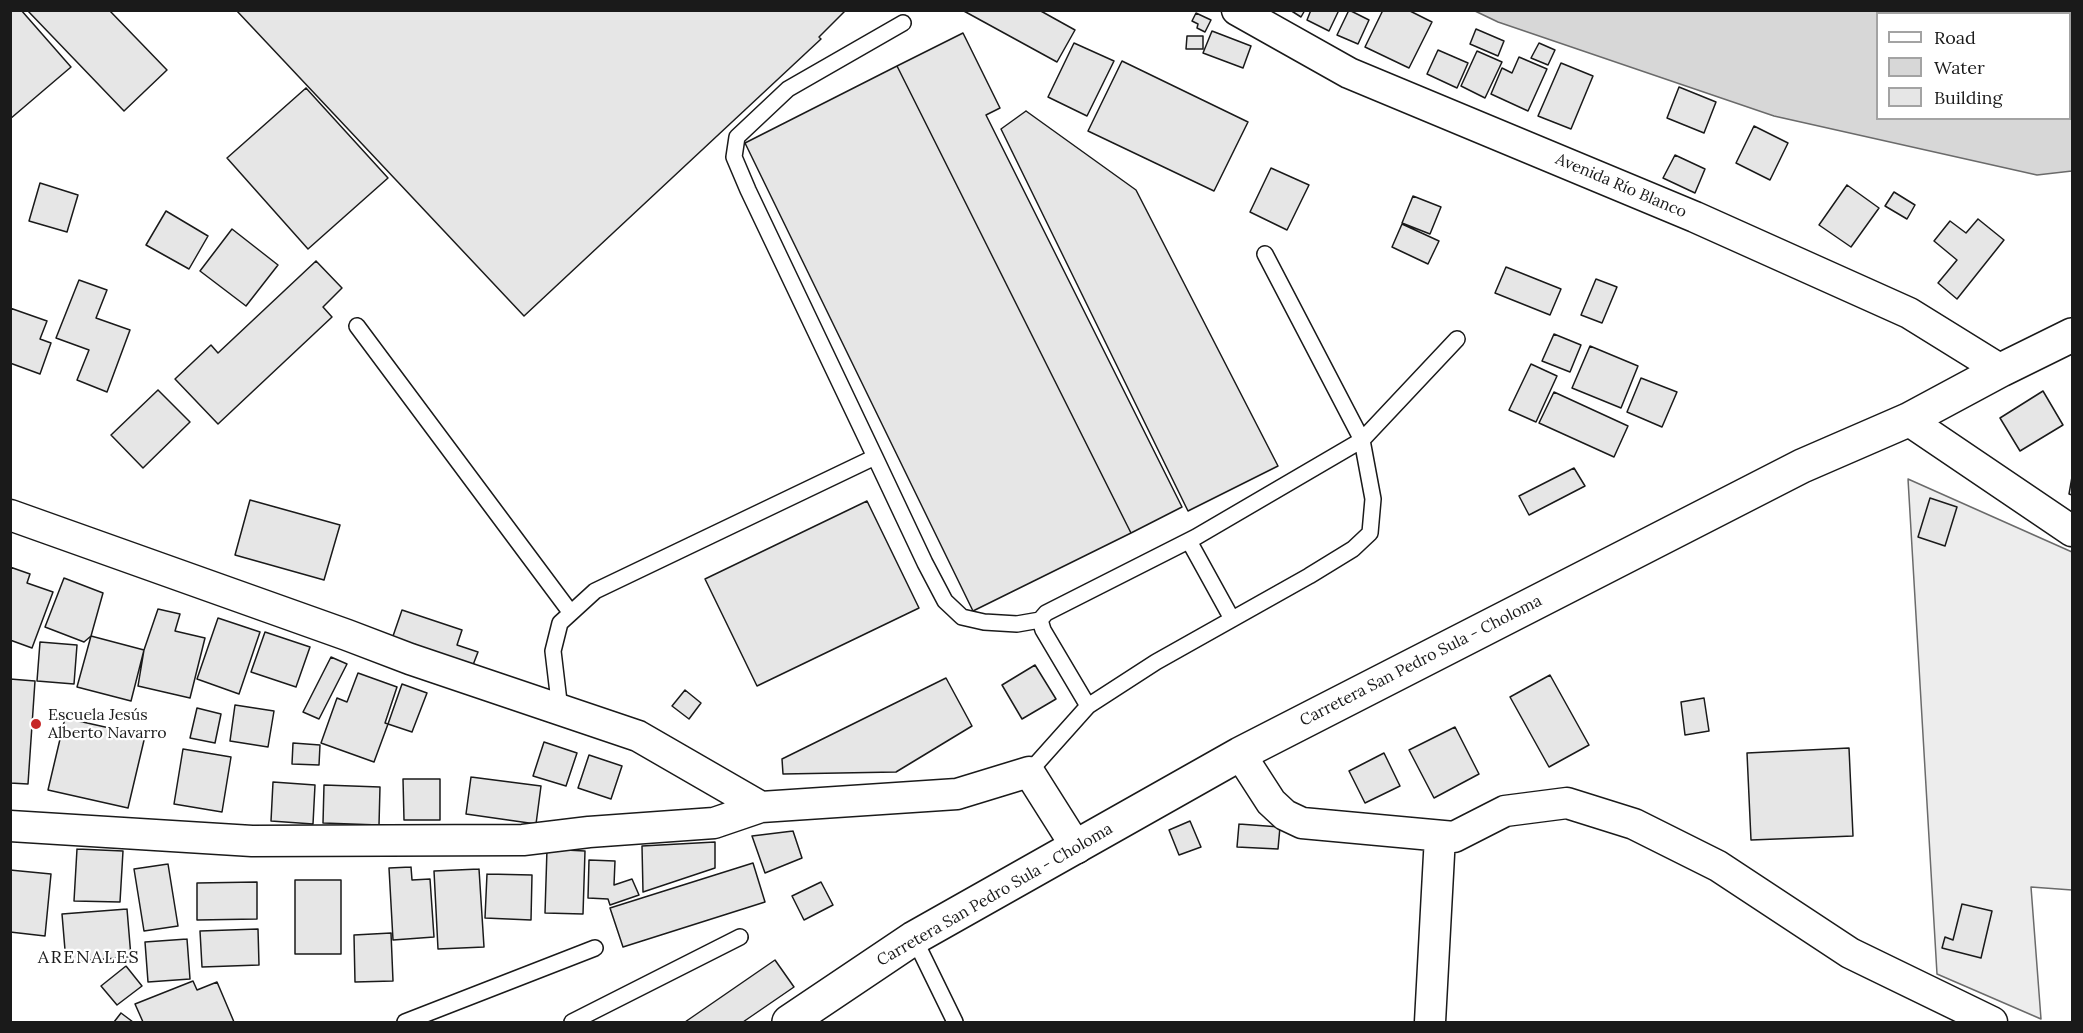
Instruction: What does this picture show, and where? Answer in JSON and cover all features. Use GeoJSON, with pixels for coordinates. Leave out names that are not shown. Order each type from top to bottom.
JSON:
{"type":"FeatureCollection","features":[{"type":"Feature","properties":{"kind":"main road","name":"Carretera San Pedro Sula - Choloma"},"geometry":{"type":"LineString","coordinates":[[789,1023],[915,938],[1240,754],[1802,466],[1908,420],[2001,370],[2073,335]]}},
{"type":"Feature","properties":{"kind":"street","name":"Avenida Río Blanco"},"geometry":{"type":"LineString","coordinates":[[1237,10],[1348,73],[1695,217],[1909,313],[2001,370]]}},
{"type":"Feature","properties":{"kind":"street"},"geometry":{"type":"LineString","coordinates":[[1908,420],[2073,531]]}},
{"type":"Feature","properties":{"kind":"street"},"geometry":{"type":"LineString","coordinates":[[10,515],[410,659],[638,736],[761,807]]}},
{"type":"Feature","properties":{"kind":"street"},"geometry":{"type":"LineString","coordinates":[[1240,754],[1271,802],[1285,815],[1302,823],[1454,837],[1505,811],[1567,803],[1634,824],[1718,866],[1850,953],[1992,1023]]}},
{"type":"Feature","properties":{"kind":"street"},"geometry":{"type":"LineString","coordinates":[[10,826],[252,841],[523,840],[589,832],[714,823],[761,807],[957,794],[1029,772],[1077,848]]}},
{"type":"Feature","properties":{"kind":"street"},"geometry":{"type":"LineString","coordinates":[[1430,1023],[1440,836]]}},
{"type":"Feature","properties":{"kind":"lane"},"geometry":{"type":"LineString","coordinates":[[903,23],[788,89],[737,137],[734,157],[925,563],[945,601],[962,616],[1017,624],[1040,620],[1046,613],[1189,541],[1362,440],[1457,339]]}},
{"type":"Feature","properties":{"kind":"lane"},"geometry":{"type":"LineString","coordinates":[[1029,772],[1088,706],[1156,662],[1353,549],[1370,533],[1373,499],[1362,440],[1265,254]]}},
{"type":"Feature","properties":{"kind":"lane"},"geometry":{"type":"LineString","coordinates":[[357,326],[571,613]]}},
{"type":"Feature","properties":{"kind":"lane"},"geometry":{"type":"LineString","coordinates":[[560,710],[553,651],[560,623],[596,591],[875,457]]}},
{"type":"Feature","properties":{"kind":"lane"},"geometry":{"type":"LineString","coordinates":[[1189,541],[1232,619]]}},
{"type":"Feature","properties":{"kind":"lane"},"geometry":{"type":"LineString","coordinates":[[1040,620],[1043,630],[1088,706]]}},
{"type":"Feature","properties":{"kind":"lane"},"geometry":{"type":"LineString","coordinates":[[572,1023],[740,937]]}},
{"type":"Feature","properties":{"kind":"lane"},"geometry":{"type":"LineString","coordinates":[[915,938],[954,1023]]}},
{"type":"Feature","properties":{"kind":"lane"},"geometry":{"type":"LineString","coordinates":[[405,1023],[596,948]]}},
{"type":"Feature","properties":{"kind":"shaded area"},"geometry":{"type":"Polygon","coordinates":[[[1908,479],[2072,552],[2072,890],[2031,887],[2041,1019],[1937,974],[1908,479]]]}},
{"type":"Feature","properties":{"kind":"water"},"geometry":{"type":"Polygon","coordinates":[[[1475,11],[2072,11],[2072,171],[2037,175],[1774,116],[1498,22],[1475,11]]]}},
{"type":"Feature","properties":{"kind":"building"},"geometry":{"type":"Polygon","coordinates":[[[10,10],[21,10],[71,67],[10,119],[10,10]]]}},
{"type":"Feature","properties":{"kind":"building"},"geometry":{"type":"Polygon","coordinates":[[[27,10],[109,10],[167,70],[124,111],[27,10]]]}},
{"type":"Feature","properties":{"kind":"building"},"geometry":{"type":"Polygon","coordinates":[[[236,10],[846,10],[819,37],[821,39],[524,316],[236,10]]]}},
{"type":"Feature","properties":{"kind":"building"},"geometry":{"type":"Polygon","coordinates":[[[962,10],[1039,10],[1075,30],[1057,62],[962,10]]]}},
{"type":"Feature","properties":{"kind":"building"},"geometry":{"type":"Polygon","coordinates":[[[1290,10],[1305,10],[1301,17],[1290,10]]]}},
{"type":"Feature","properties":{"kind":"building"},"geometry":{"type":"Polygon","coordinates":[[[1311,10],[1339,10],[1329,31],[1307,20],[1311,10]]]}},
{"type":"Feature","properties":{"kind":"building"},"geometry":{"type":"Polygon","coordinates":[[[1349,10],[1369,20],[1358,44],[1337,35],[1349,10]]]}},
{"type":"Feature","properties":{"kind":"building"},"geometry":{"type":"Polygon","coordinates":[[[1383,10],[1408,10],[1432,22],[1409,68],[1365,47],[1383,10]]]}},
{"type":"Feature","properties":{"kind":"building"},"geometry":{"type":"Polygon","coordinates":[[[1196,13],[1211,20],[1205,32],[1197,28],[1198,24],[1192,21],[1196,13]]]}},
{"type":"Feature","properties":{"kind":"building"},"geometry":{"type":"Polygon","coordinates":[[[1476,29],[1504,41],[1498,56],[1470,44],[1476,29]]]}},
{"type":"Feature","properties":{"kind":"building"},"geometry":{"type":"Polygon","coordinates":[[[1212,31],[1251,46],[1243,68],[1203,53],[1212,31]]]}},
{"type":"Feature","properties":{"kind":"building"},"geometry":{"type":"Polygon","coordinates":[[[963,33],[1000,108],[986,115],[1182,507],[1131,533],[897,66],[963,33]]]}},
{"type":"Feature","properties":{"kind":"building"},"geometry":{"type":"Polygon","coordinates":[[[1187,36],[1203,36],[1203,49],[1186,49],[1187,36]]]}},
{"type":"Feature","properties":{"kind":"building"},"geometry":{"type":"Polygon","coordinates":[[[1074,43],[1114,61],[1087,116],[1048,97],[1074,43]]]}},
{"type":"Feature","properties":{"kind":"building"},"geometry":{"type":"Polygon","coordinates":[[[1539,43],[1555,50],[1548,65],[1531,58],[1539,43]]]}},
{"type":"Feature","properties":{"kind":"building"},"geometry":{"type":"Polygon","coordinates":[[[1438,50],[1468,63],[1457,88],[1427,74],[1438,50]]]}},
{"type":"Feature","properties":{"kind":"building"},"geometry":{"type":"Polygon","coordinates":[[[1477,51],[1502,62],[1485,98],[1461,86],[1477,51]]]}},
{"type":"Feature","properties":{"kind":"building"},"geometry":{"type":"Polygon","coordinates":[[[1519,57],[1547,69],[1528,111],[1491,94],[1502,68],[1512,73],[1519,57]]]}},
{"type":"Feature","properties":{"kind":"building"},"geometry":{"type":"Polygon","coordinates":[[[1122,61],[1248,122],[1214,191],[1088,131],[1122,61]]]}},
{"type":"Feature","properties":{"kind":"building"},"geometry":{"type":"Polygon","coordinates":[[[1561,63],[1593,76],[1571,129],[1538,116],[1561,63]]]}},
{"type":"Feature","properties":{"kind":"building"},"geometry":{"type":"Polygon","coordinates":[[[897,66],[1131,533],[973,611],[745,143],[897,66]]]}},
{"type":"Feature","properties":{"kind":"building"},"geometry":{"type":"Polygon","coordinates":[[[1679,87],[1716,102],[1704,133],[1667,118],[1679,87]]]}},
{"type":"Feature","properties":{"kind":"building"},"geometry":{"type":"Polygon","coordinates":[[[306,88],[388,178],[308,249],[227,158],[306,88]]]}},
{"type":"Feature","properties":{"kind":"building"},"geometry":{"type":"Polygon","coordinates":[[[1026,111],[1136,190],[1278,466],[1188,511],[1001,129],[1026,111]]]}},
{"type":"Feature","properties":{"kind":"building"},"geometry":{"type":"Polygon","coordinates":[[[1754,126],[1788,143],[1770,180],[1736,163],[1754,126]]]}},
{"type":"Feature","properties":{"kind":"building"},"geometry":{"type":"Polygon","coordinates":[[[1675,155],[1705,169],[1695,193],[1663,178],[1675,155]]]}},
{"type":"Feature","properties":{"kind":"building"},"geometry":{"type":"Polygon","coordinates":[[[1271,168],[1309,185],[1287,230],[1250,212],[1271,168]]]}},
{"type":"Feature","properties":{"kind":"building"},"geometry":{"type":"Polygon","coordinates":[[[40,183],[78,195],[67,232],[29,221],[40,183]]]}},
{"type":"Feature","properties":{"kind":"building"},"geometry":{"type":"Polygon","coordinates":[[[1847,185],[1879,208],[1851,247],[1819,225],[1847,185]]]}},
{"type":"Feature","properties":{"kind":"building"},"geometry":{"type":"Polygon","coordinates":[[[1894,192],[1915,205],[1907,219],[1885,206],[1894,192]]]}},
{"type":"Feature","properties":{"kind":"building"},"geometry":{"type":"Polygon","coordinates":[[[1413,196],[1441,207],[1430,234],[1402,223],[1413,196]]]}},
{"type":"Feature","properties":{"kind":"building"},"geometry":{"type":"Polygon","coordinates":[[[166,211],[208,236],[189,269],[146,245],[166,211]]]}},
{"type":"Feature","properties":{"kind":"building"},"geometry":{"type":"Polygon","coordinates":[[[1978,219],[2004,240],[1957,299],[1938,283],[1957,260],[1934,241],[1950,221],[1966,233],[1978,219]]]}},
{"type":"Feature","properties":{"kind":"building"},"geometry":{"type":"Polygon","coordinates":[[[1402,224],[1439,241],[1428,264],[1392,247],[1402,224]]]}},
{"type":"Feature","properties":{"kind":"building"},"geometry":{"type":"Polygon","coordinates":[[[232,229],[278,265],[246,306],[200,271],[232,229]]]}},
{"type":"Feature","properties":{"kind":"building"},"geometry":{"type":"Polygon","coordinates":[[[316,261],[342,288],[323,307],[332,317],[218,424],[175,379],[211,345],[218,353],[316,261]]]}},
{"type":"Feature","properties":{"kind":"building"},"geometry":{"type":"Polygon","coordinates":[[[1506,267],[1561,289],[1550,315],[1495,293],[1506,267]]]}},
{"type":"Feature","properties":{"kind":"building"},"geometry":{"type":"Polygon","coordinates":[[[1596,279],[1617,287],[1602,323],[1581,315],[1596,279]]]}},
{"type":"Feature","properties":{"kind":"building"},"geometry":{"type":"Polygon","coordinates":[[[79,280],[107,290],[96,318],[130,330],[107,392],[77,380],[89,350],[56,338],[79,280]]]}},
{"type":"Feature","properties":{"kind":"building"},"geometry":{"type":"Polygon","coordinates":[[[10,308],[47,321],[40,339],[51,343],[40,374],[10,363],[10,308]]]}},
{"type":"Feature","properties":{"kind":"building"},"geometry":{"type":"Polygon","coordinates":[[[1554,334],[1581,345],[1570,372],[1542,361],[1554,334]]]}},
{"type":"Feature","properties":{"kind":"building"},"geometry":{"type":"Polygon","coordinates":[[[1590,346],[1638,366],[1621,408],[1572,388],[1590,346]]]}},
{"type":"Feature","properties":{"kind":"building"},"geometry":{"type":"Polygon","coordinates":[[[1531,364],[1557,376],[1536,422],[1509,410],[1531,364]]]}},
{"type":"Feature","properties":{"kind":"building"},"geometry":{"type":"Polygon","coordinates":[[[1641,378],[1677,392],[1662,427],[1627,412],[1641,378]]]}},
{"type":"Feature","properties":{"kind":"building"},"geometry":{"type":"Polygon","coordinates":[[[158,390],[190,422],[143,468],[111,435],[158,390]]]}},
{"type":"Feature","properties":{"kind":"building"},"geometry":{"type":"Polygon","coordinates":[[[2043,391],[2063,425],[2020,451],[2000,418],[2043,391]]]}},
{"type":"Feature","properties":{"kind":"building"},"geometry":{"type":"Polygon","coordinates":[[[1554,392],[1628,426],[1614,457],[1539,423],[1554,392]]]}},
{"type":"Feature","properties":{"kind":"building"},"geometry":{"type":"Polygon","coordinates":[[[1574,468],[1585,486],[1529,515],[1519,496],[1574,468]]]}},
{"type":"Feature","properties":{"kind":"building"},"geometry":{"type":"Polygon","coordinates":[[[2072,477],[2072,495],[2069,494],[2072,477]]]}},
{"type":"Feature","properties":{"kind":"building"},"geometry":{"type":"Polygon","coordinates":[[[1930,498],[1957,507],[1945,546],[1918,537],[1930,498]]]}},
{"type":"Feature","properties":{"kind":"building"},"geometry":{"type":"Polygon","coordinates":[[[250,500],[340,525],[324,580],[235,555],[250,500]]]}},
{"type":"Feature","properties":{"kind":"building"},"geometry":{"type":"Polygon","coordinates":[[[867,501],[919,608],[757,686],[705,579],[867,501]]]}},
{"type":"Feature","properties":{"kind":"building"},"geometry":{"type":"Polygon","coordinates":[[[10,567],[30,574],[27,583],[53,592],[32,648],[10,640],[10,567]]]}},
{"type":"Feature","properties":{"kind":"building"},"geometry":{"type":"Polygon","coordinates":[[[64,578],[103,593],[91,636],[84,642],[45,627],[64,578]]]}},
{"type":"Feature","properties":{"kind":"building"},"geometry":{"type":"Polygon","coordinates":[[[158,609],[180,614],[175,631],[205,638],[190,698],[138,686],[144,650],[158,609]]]}},
{"type":"Feature","properties":{"kind":"building"},"geometry":{"type":"Polygon","coordinates":[[[402,610],[462,630],[457,645],[478,652],[473,665],[392,639],[402,610]]]}},
{"type":"Feature","properties":{"kind":"building"},"geometry":{"type":"Polygon","coordinates":[[[218,618],[260,632],[239,694],[197,679],[218,618]]]}},
{"type":"Feature","properties":{"kind":"building"},"geometry":{"type":"Polygon","coordinates":[[[265,632],[310,647],[296,687],[251,672],[265,632]]]}},
{"type":"Feature","properties":{"kind":"building"},"geometry":{"type":"Polygon","coordinates":[[[91,636],[144,650],[131,701],[77,687],[91,636]]]}},
{"type":"Feature","properties":{"kind":"building"},"geometry":{"type":"Polygon","coordinates":[[[40,642],[77,645],[74,684],[37,681],[40,642]]]}},
{"type":"Feature","properties":{"kind":"building"},"geometry":{"type":"Polygon","coordinates":[[[331,657],[347,664],[319,719],[303,712],[331,657]]]}},
{"type":"Feature","properties":{"kind":"building"},"geometry":{"type":"Polygon","coordinates":[[[1035,665],[1056,699],[1022,719],[1002,685],[1035,665]]]}},
{"type":"Feature","properties":{"kind":"building"},"geometry":{"type":"Polygon","coordinates":[[[358,673],[397,687],[385,723],[388,724],[374,762],[321,743],[337,698],[347,702],[358,673]]]}},
{"type":"Feature","properties":{"kind":"building"},"geometry":{"type":"Polygon","coordinates":[[[1550,675],[1589,745],[1549,767],[1510,697],[1550,675]]]}},
{"type":"Feature","properties":{"kind":"building"},"geometry":{"type":"Polygon","coordinates":[[[946,678],[972,726],[896,772],[783,774],[782,759],[946,678]]]}},
{"type":"Feature","properties":{"kind":"building"},"geometry":{"type":"Polygon","coordinates":[[[10,679],[35,681],[28,784],[10,783],[10,679]]]}},
{"type":"Feature","properties":{"kind":"building"},"geometry":{"type":"Polygon","coordinates":[[[402,684],[427,693],[412,732],[388,724],[402,684]]]}},
{"type":"Feature","properties":{"kind":"building"},"geometry":{"type":"Polygon","coordinates":[[[685,690],[701,703],[689,719],[672,706],[685,690]]]}},
{"type":"Feature","properties":{"kind":"building"},"geometry":{"type":"Polygon","coordinates":[[[1704,698],[1709,731],[1685,735],[1681,702],[1704,698]]]}},
{"type":"Feature","properties":{"kind":"building"},"geometry":{"type":"Polygon","coordinates":[[[235,705],[274,711],[268,747],[230,741],[235,705]]]}},
{"type":"Feature","properties":{"kind":"building"},"geometry":{"type":"Polygon","coordinates":[[[197,708],[221,714],[215,743],[190,738],[197,708]]]}},
{"type":"Feature","properties":{"kind":"building"},"geometry":{"type":"Polygon","coordinates":[[[65,718],[145,736],[128,808],[48,790],[65,718]]]}},
{"type":"Feature","properties":{"kind":"building"},"geometry":{"type":"Polygon","coordinates":[[[1455,727],[1479,774],[1434,798],[1409,750],[1455,727]]]}},
{"type":"Feature","properties":{"kind":"building"},"geometry":{"type":"Polygon","coordinates":[[[544,742],[577,753],[566,786],[533,776],[544,742]]]}},
{"type":"Feature","properties":{"kind":"building"},"geometry":{"type":"Polygon","coordinates":[[[293,743],[320,745],[319,765],[292,764],[293,743]]]}},
{"type":"Feature","properties":{"kind":"building"},"geometry":{"type":"Polygon","coordinates":[[[1849,748],[1853,836],[1751,840],[1747,753],[1849,748]]]}},
{"type":"Feature","properties":{"kind":"building"},"geometry":{"type":"Polygon","coordinates":[[[183,749],[231,757],[222,812],[174,804],[183,749]]]}},
{"type":"Feature","properties":{"kind":"building"},"geometry":{"type":"Polygon","coordinates":[[[1384,753],[1400,786],[1365,803],[1349,771],[1384,753]]]}},
{"type":"Feature","properties":{"kind":"building"},"geometry":{"type":"Polygon","coordinates":[[[589,755],[622,766],[611,799],[578,788],[589,755]]]}},
{"type":"Feature","properties":{"kind":"building"},"geometry":{"type":"Polygon","coordinates":[[[471,777],[541,786],[536,824],[466,814],[471,777]]]}},
{"type":"Feature","properties":{"kind":"building"},"geometry":{"type":"Polygon","coordinates":[[[403,779],[440,779],[440,820],[404,820],[403,779]]]}},
{"type":"Feature","properties":{"kind":"building"},"geometry":{"type":"Polygon","coordinates":[[[273,782],[315,785],[313,824],[271,821],[273,782]]]}},
{"type":"Feature","properties":{"kind":"building"},"geometry":{"type":"Polygon","coordinates":[[[324,785],[380,787],[379,825],[323,823],[324,785]]]}},
{"type":"Feature","properties":{"kind":"building"},"geometry":{"type":"Polygon","coordinates":[[[1190,821],[1201,847],[1179,855],[1169,830],[1190,821]]]}},
{"type":"Feature","properties":{"kind":"building"},"geometry":{"type":"Polygon","coordinates":[[[1239,824],[1280,827],[1278,849],[1237,847],[1239,824]]]}},
{"type":"Feature","properties":{"kind":"building"},"geometry":{"type":"Polygon","coordinates":[[[793,831],[802,858],[765,873],[752,836],[793,831]]]}},
{"type":"Feature","properties":{"kind":"building"},"geometry":{"type":"Polygon","coordinates":[[[715,842],[715,868],[643,892],[642,846],[715,842]]]}},
{"type":"Feature","properties":{"kind":"building"},"geometry":{"type":"Polygon","coordinates":[[[77,849],[123,851],[120,902],[74,901],[77,849]]]}},
{"type":"Feature","properties":{"kind":"building"},"geometry":{"type":"Polygon","coordinates":[[[547,849],[585,851],[583,914],[545,913],[547,849]]]}},
{"type":"Feature","properties":{"kind":"building"},"geometry":{"type":"Polygon","coordinates":[[[589,860],[615,861],[614,885],[632,879],[639,895],[610,905],[608,899],[588,898],[589,860]]]}},
{"type":"Feature","properties":{"kind":"building"},"geometry":{"type":"Polygon","coordinates":[[[753,863],[765,902],[623,947],[610,908],[753,863]]]}},
{"type":"Feature","properties":{"kind":"building"},"geometry":{"type":"Polygon","coordinates":[[[168,864],[178,926],[144,931],[134,869],[168,864]]]}},
{"type":"Feature","properties":{"kind":"building"},"geometry":{"type":"Polygon","coordinates":[[[411,867],[412,880],[430,879],[434,937],[393,940],[389,868],[411,867]]]}},
{"type":"Feature","properties":{"kind":"building"},"geometry":{"type":"Polygon","coordinates":[[[479,869],[484,947],[438,949],[434,871],[479,869]]]}},
{"type":"Feature","properties":{"kind":"building"},"geometry":{"type":"Polygon","coordinates":[[[10,870],[51,874],[45,936],[10,932],[10,870]]]}},
{"type":"Feature","properties":{"kind":"building"},"geometry":{"type":"Polygon","coordinates":[[[487,874],[532,875],[531,920],[485,918],[487,874]]]}},
{"type":"Feature","properties":{"kind":"building"},"geometry":{"type":"Polygon","coordinates":[[[295,880],[341,880],[341,954],[295,954],[295,880]]]}},
{"type":"Feature","properties":{"kind":"building"},"geometry":{"type":"Polygon","coordinates":[[[257,882],[257,919],[197,920],[197,883],[257,882]]]}},
{"type":"Feature","properties":{"kind":"building"},"geometry":{"type":"Polygon","coordinates":[[[821,882],[833,905],[804,920],[792,896],[821,882]]]}},
{"type":"Feature","properties":{"kind":"building"},"geometry":{"type":"Polygon","coordinates":[[[1962,904],[1992,911],[1981,958],[1942,948],[1945,937],[1953,940],[1962,904]]]}},
{"type":"Feature","properties":{"kind":"building"},"geometry":{"type":"Polygon","coordinates":[[[127,909],[131,957],[66,962],[62,914],[127,909]]]}},
{"type":"Feature","properties":{"kind":"building"},"geometry":{"type":"Polygon","coordinates":[[[258,929],[259,965],[202,967],[200,931],[258,929]]]}},
{"type":"Feature","properties":{"kind":"building"},"geometry":{"type":"Polygon","coordinates":[[[391,933],[393,981],[355,982],[354,935],[391,933]]]}},
{"type":"Feature","properties":{"kind":"building"},"geometry":{"type":"Polygon","coordinates":[[[187,939],[190,979],[148,982],[145,942],[187,939]]]}},
{"type":"Feature","properties":{"kind":"building"},"geometry":{"type":"Polygon","coordinates":[[[775,960],[794,987],[743,1022],[685,1022],[775,960]]]}},
{"type":"Feature","properties":{"kind":"building"},"geometry":{"type":"Polygon","coordinates":[[[126,966],[142,986],[117,1005],[101,986],[126,966]]]}},
{"type":"Feature","properties":{"kind":"building"},"geometry":{"type":"Polygon","coordinates":[[[193,981],[197,990],[217,982],[234,1022],[143,1022],[135,1004],[193,981]]]}},
{"type":"Feature","properties":{"kind":"building"},"geometry":{"type":"Polygon","coordinates":[[[121,1013],[133,1022],[114,1022],[121,1013]]]}},
{"type":"Feature","properties":{"kind":"place","name":"Escuela Jesús Alberto Navarro"},"geometry":{"type":"Point","coordinates":[36,724]}},
{"type":"Feature","properties":{"kind":"district","name":"ARENALES"},"geometry":{"type":"Point","coordinates":[89,958]}}]}
